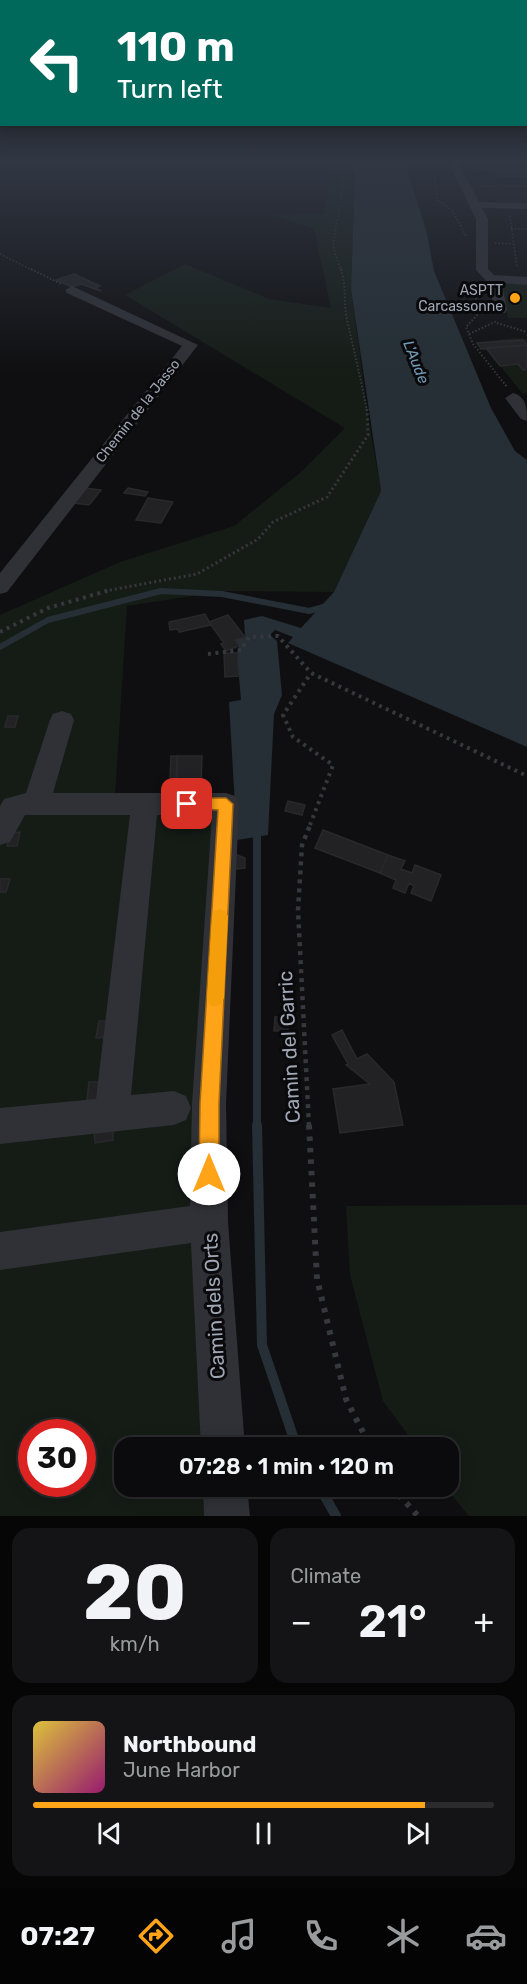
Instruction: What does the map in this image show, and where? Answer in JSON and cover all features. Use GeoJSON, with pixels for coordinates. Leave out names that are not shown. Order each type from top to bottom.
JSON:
{"type":"FeatureCollection","features":[{"type":"Feature","properties":{"kind":"street"},"geometry":{"type":"LineString","coordinates":[[482,233],[482,270],[491,282],[498,316]]}},
{"type":"Feature","properties":{"kind":"street"},"geometry":{"type":"LineString","coordinates":[[491,282],[527,281]]}},
{"type":"Feature","properties":{"kind":"street","name":"Chemin de la Jasso"},"geometry":{"type":"LineString","coordinates":[[0,587],[190,345],[72,290]]}},
{"type":"Feature","properties":{"kind":"street"},"geometry":{"type":"LineString","coordinates":[[513,398],[527,416]]}},
{"type":"Feature","properties":{"kind":"street"},"geometry":{"type":"LineString","coordinates":[[36,804],[62,720]]}},
{"type":"Feature","properties":{"kind":"street"},"geometry":{"type":"LineString","coordinates":[[0,834],[13,807],[36,804],[156,804],[112,1113]]}},
{"type":"Feature","properties":{"kind":"street","name":"Camin dels Orts"},"geometry":{"type":"LineString","coordinates":[[156,804],[226,804],[209,1104],[209,1222],[222,1437]]}},
{"type":"Feature","properties":{"kind":"street"},"geometry":{"type":"LineString","coordinates":[[0,1126],[174,1108]]}},
{"type":"Feature","properties":{"kind":"street"},"geometry":{"type":"LineString","coordinates":[[0,1251],[209,1222]]}},
{"type":"Feature","properties":{"kind":"street"},"geometry":{"type":"LineString","coordinates":[[226,1497],[227,1516]]}},
{"type":"Feature","properties":{"kind":"path"},"geometry":{"type":"LineString","coordinates":[[0,632],[48,609],[112,589],[197,574],[258,539],[273,522],[327,497],[368,435],[369,422],[356,352],[346,317],[346,286],[333,246],[335,233]]}},
{"type":"Feature","properties":{"kind":"path"},"geometry":{"type":"LineString","coordinates":[[464,233],[467,239]]}},
{"type":"Feature","properties":{"kind":"path"},"geometry":{"type":"LineString","coordinates":[[511,233],[517,271]]}},
{"type":"Feature","properties":{"kind":"path"},"geometry":{"type":"LineString","coordinates":[[495,246],[495,243],[513,244]]}},
{"type":"Feature","properties":{"kind":"path"},"geometry":{"type":"LineString","coordinates":[[0,254],[72,290]]}},
{"type":"Feature","properties":{"kind":"path"},"geometry":{"type":"LineString","coordinates":[[491,282],[472,281],[480,314],[477,321],[466,327],[472,344],[510,390],[513,398]]}},
{"type":"Feature","properties":{"kind":"path"},"geometry":{"type":"LineString","coordinates":[[469,334],[498,316],[527,332]]}},
{"type":"Feature","properties":{"kind":"path"},"geometry":{"type":"LineString","coordinates":[[208,654],[241,650],[249,637],[278,636],[310,673],[527,776]]}},
{"type":"Feature","properties":{"kind":"path","name":"Camin del Garric"},"geometry":{"type":"LineString","coordinates":[[310,673],[283,716],[293,737],[333,765],[302,844],[298,910],[317,1279],[346,1399],[365,1437]]}},
{"type":"Feature","properties":{"kind":"path"},"geometry":{"type":"LineString","coordinates":[[401,1497],[418,1516]]}},
{"type":"Feature","properties":{"kind":"shaded area"},"geometry":{"type":"Polygon","coordinates":[[[315,233],[353,233],[351,289],[381,491],[334,592],[225,591],[127,606],[115,795],[221,794],[216,1437],[114,1437],[114,1497],[221,1497],[223,1516],[0,1516],[0,615],[120,562],[234,526],[301,472],[345,428],[125,295],[185,264],[269,299],[331,308],[315,233]]]}},
{"type":"Feature","properties":{"kind":"shaded area","name":"ASPTT Carcassonne"},"geometry":{"type":"Polygon","coordinates":[[[499,277],[527,278],[527,318],[508,318],[499,277]]]}},
{"type":"Feature","properties":{"kind":"shaded area"},"geometry":{"type":"Polygon","coordinates":[[[527,339],[527,393],[523,394],[486,349],[487,341],[527,339]]]}},
{"type":"Feature","properties":{"kind":"shaded area"},"geometry":{"type":"Polygon","coordinates":[[[527,1205],[527,1516],[469,1516],[453,1497],[459,1497],[459,1437],[410,1437],[383,1401],[350,1275],[346,1206],[527,1205]]]}},
{"type":"Feature","properties":{"kind":"water","name":"L'Aude"},"geometry":{"type":"Polygon","coordinates":[[[353,233],[427,233],[434,271],[491,408],[515,451],[527,460],[527,747],[288,643],[293,637],[275,630],[270,635],[277,641],[282,695],[274,714],[268,835],[237,840],[229,702],[241,700],[237,653],[239,646],[235,640],[245,637],[244,620],[262,616],[301,628],[334,592],[381,491],[351,289],[353,233]]]}},
{"type":"Feature","properties":{"kind":"building"},"geometry":{"type":"Polygon","coordinates":[[[74,274],[100,286],[95,288],[101,291],[81,284],[72,287],[56,280],[74,274]]]}},
{"type":"Feature","properties":{"kind":"building"},"geometry":{"type":"Polygon","coordinates":[[[523,340],[527,345],[481,349],[477,343],[523,340]]]}},
{"type":"Feature","properties":{"kind":"building"},"geometry":{"type":"Polygon","coordinates":[[[527,345],[527,369],[523,370],[518,364],[500,366],[486,348],[527,345]]]}},
{"type":"Feature","properties":{"kind":"building"},"geometry":{"type":"Polygon","coordinates":[[[85,488],[101,490],[89,505],[73,503],[85,488]]]}},
{"type":"Feature","properties":{"kind":"building"},"geometry":{"type":"Polygon","coordinates":[[[128,488],[148,492],[145,496],[124,493],[128,488]]]}},
{"type":"Feature","properties":{"kind":"building"},"geometry":{"type":"Polygon","coordinates":[[[148,498],[173,502],[161,523],[136,520],[148,498]]]}},
{"type":"Feature","properties":{"kind":"building"},"geometry":{"type":"Polygon","coordinates":[[[205,614],[211,625],[179,632],[178,629],[170,630],[169,622],[205,614]]]}},
{"type":"Feature","properties":{"kind":"building"},"geometry":{"type":"Polygon","coordinates":[[[228,615],[245,637],[235,640],[239,646],[226,651],[221,644],[224,643],[209,622],[228,615]]]}},
{"type":"Feature","properties":{"kind":"building"},"geometry":{"type":"Polygon","coordinates":[[[224,653],[237,653],[239,676],[225,677],[224,653]]]}},
{"type":"Feature","properties":{"kind":"building"},"geometry":{"type":"Polygon","coordinates":[[[8,716],[18,716],[15,727],[5,727],[8,716]]]}},
{"type":"Feature","properties":{"kind":"building"},"geometry":{"type":"Polygon","coordinates":[[[171,756],[177,756],[176,779],[170,779],[171,756]]]}},
{"type":"Feature","properties":{"kind":"building"},"geometry":{"type":"Polygon","coordinates":[[[177,756],[202,756],[201,786],[178,787],[177,756]]]}},
{"type":"Feature","properties":{"kind":"building"},"geometry":{"type":"Polygon","coordinates":[[[288,801],[305,805],[302,815],[285,811],[288,801]]]}},
{"type":"Feature","properties":{"kind":"building"},"geometry":{"type":"Polygon","coordinates":[[[323,830],[388,855],[380,873],[315,848],[323,830]]]}},
{"type":"Feature","properties":{"kind":"building"},"geometry":{"type":"Polygon","coordinates":[[[20,832],[17,846],[7,846],[11,833],[20,832]]]}},
{"type":"Feature","properties":{"kind":"building"},"geometry":{"type":"Polygon","coordinates":[[[227,851],[245,858],[245,868],[227,870],[227,851]]]}},
{"type":"Feature","properties":{"kind":"building"},"geometry":{"type":"Polygon","coordinates":[[[388,855],[405,861],[401,869],[412,873],[415,865],[441,875],[431,901],[411,893],[414,886],[409,883],[405,893],[393,888],[396,880],[380,873],[388,855]]]}},
{"type":"Feature","properties":{"kind":"building"},"geometry":{"type":"Polygon","coordinates":[[[0,879],[10,879],[6,892],[0,892],[0,879]]]}},
{"type":"Feature","properties":{"kind":"building"},"geometry":{"type":"Polygon","coordinates":[[[275,1017],[288,1017],[288,1031],[274,1031],[275,1017]]]}},
{"type":"Feature","properties":{"kind":"building"},"geometry":{"type":"Polygon","coordinates":[[[99,1021],[109,1021],[107,1037],[96,1038],[99,1021]]]}},
{"type":"Feature","properties":{"kind":"building"},"geometry":{"type":"Polygon","coordinates":[[[342,1030],[357,1059],[367,1054],[394,1082],[403,1125],[340,1133],[333,1089],[370,1084],[346,1065],[348,1064],[332,1035],[342,1030]]]}},
{"type":"Feature","properties":{"kind":"building"},"geometry":{"type":"Polygon","coordinates":[[[89,1082],[101,1082],[99,1100],[87,1100],[89,1082]]]}},
{"type":"Feature","properties":{"kind":"building"},"geometry":{"type":"Polygon","coordinates":[[[113,1128],[113,1140],[95,1143],[94,1130],[113,1128]]]}},
{"type":"Feature","properties":{"kind":"waterway"},"geometry":{"type":"LineString","coordinates":[[0,647],[48,620],[161,591],[222,594],[309,611],[327,606]]}},
{"type":"Feature","properties":{"kind":"waterway"},"geometry":{"type":"LineString","coordinates":[[257,830],[257,1125]]}},
{"type":"Feature","properties":{"kind":"waterway"},"geometry":{"type":"LineString","coordinates":[[257,1125],[262,1345],[293,1437]]}},
{"type":"Feature","properties":{"kind":"waterway"},"geometry":{"type":"LineString","coordinates":[[325,1497],[336,1516]]}},
{"type":"Feature","properties":{"kind":"slow traffic"},"geometry":{"type":"LineString","coordinates":[[215,998],[220,916]]}},
{"type":"Feature","properties":{"kind":"place","name":"ASPTT Carcassonne"},"geometry":{"type":"Point","coordinates":[515,298]}},
{"type":"Feature","properties":{"kind":"route"},"geometry":{"type":"LineString","coordinates":[[187,804],[226,804],[209,1104],[209,1174]]}}]}
